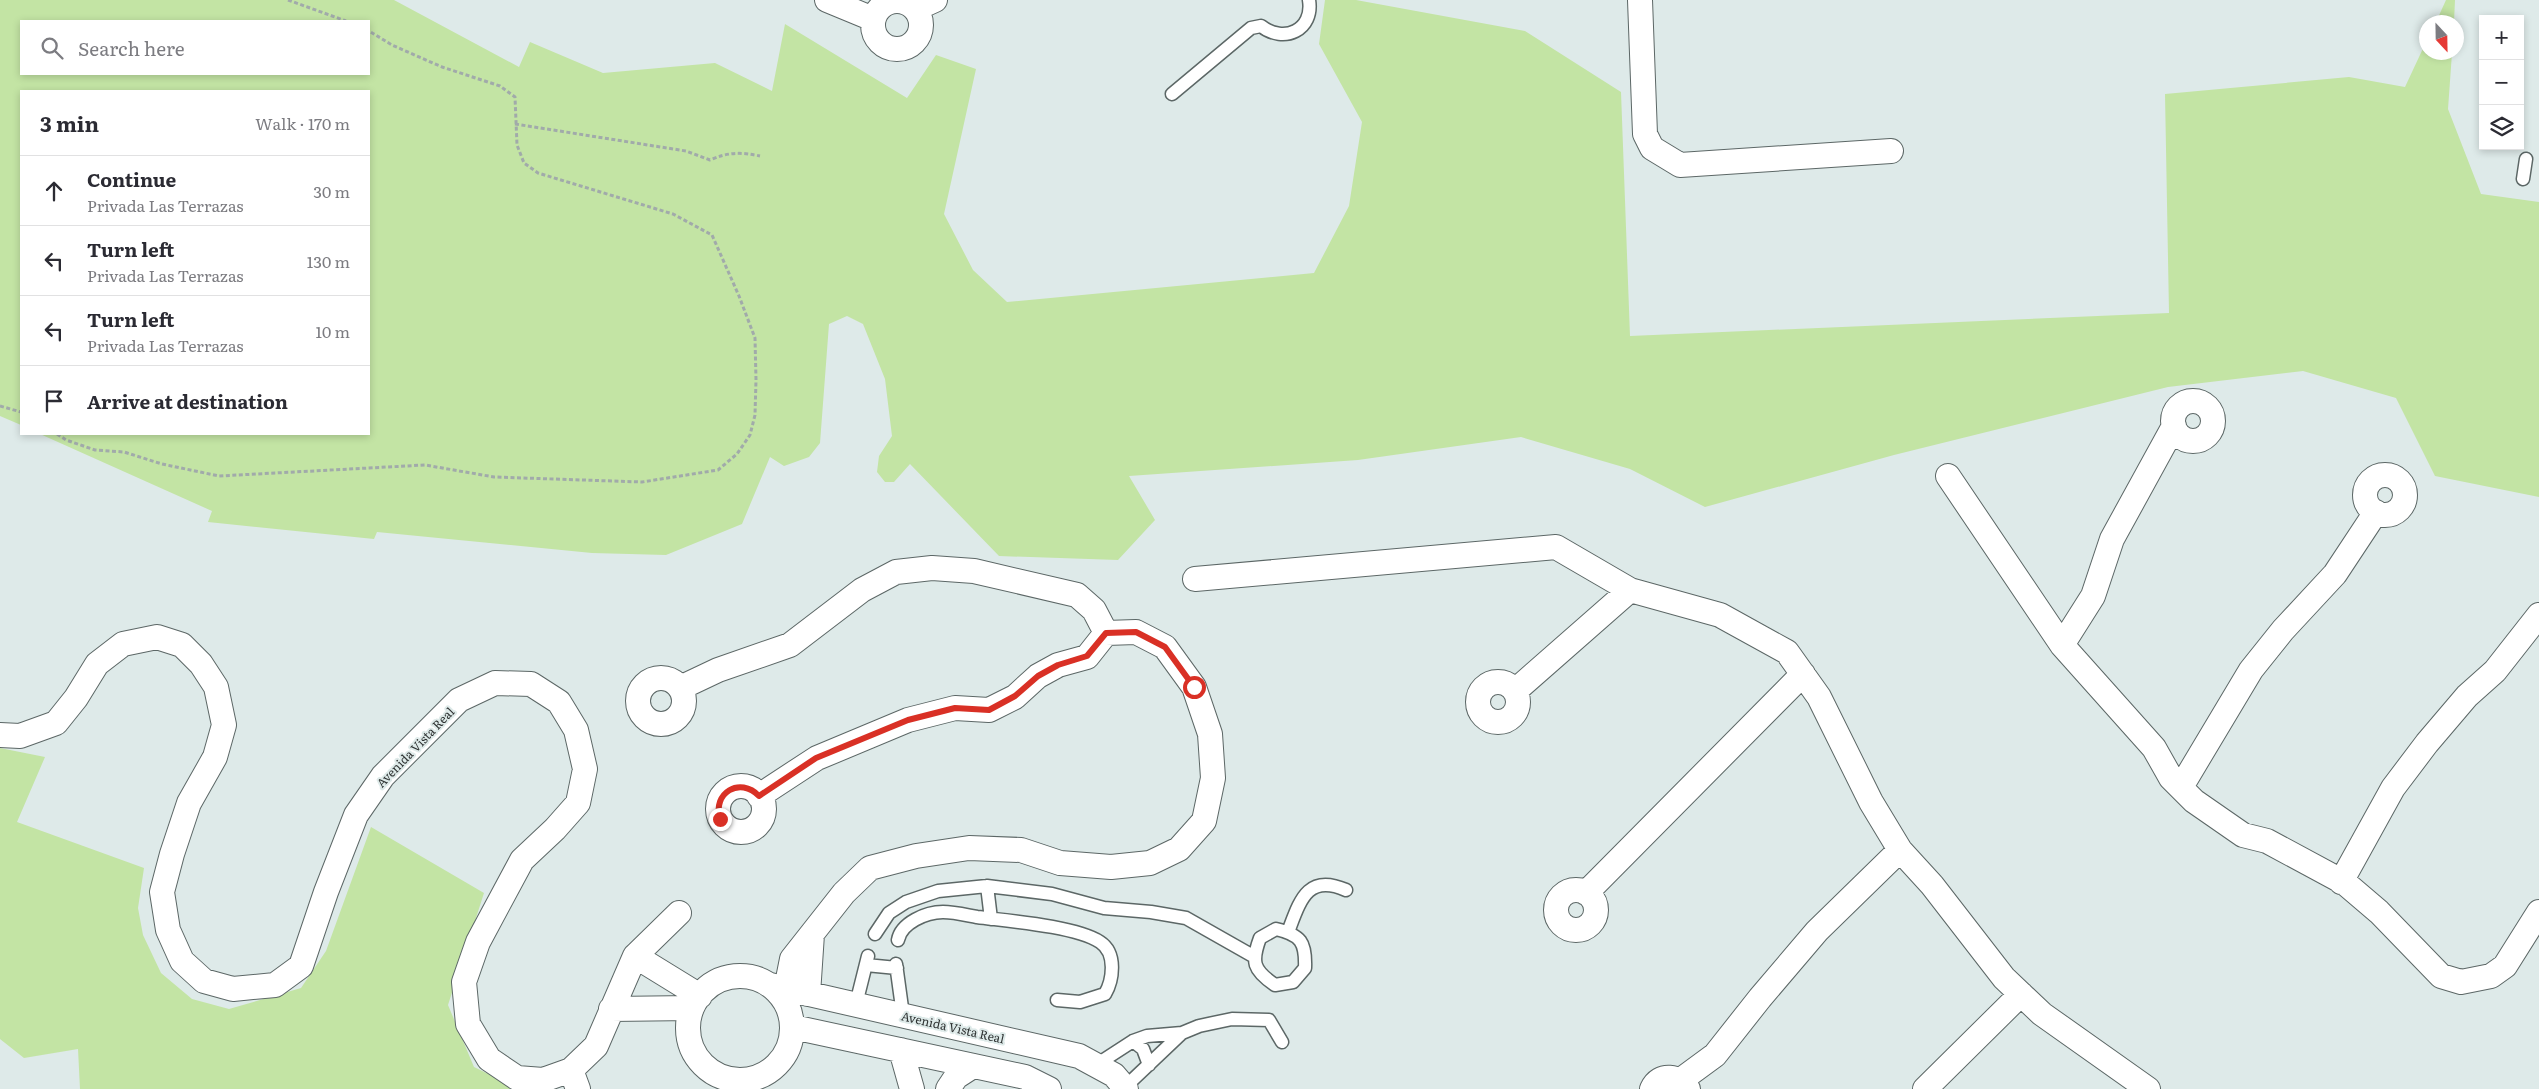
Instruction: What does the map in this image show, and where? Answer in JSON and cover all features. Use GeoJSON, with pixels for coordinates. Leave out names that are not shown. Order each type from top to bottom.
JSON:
{"type":"FeatureCollection","features":[{"type":"Feature","properties":{"kind":"street"},"geometry":{"type":"LineString","coordinates":[[827,0],[873,19]]}},
{"type":"Feature","properties":{"kind":"street"},"geometry":{"type":"LineString","coordinates":[[1640,0],[1645,134],[1652,148],[1680,165],[1891,150]]}},
{"type":"Feature","properties":{"kind":"street"},"geometry":{"type":"LineString","coordinates":[[904,1],[925,4],[920,18],[920,33],[910,45],[902,48],[894,49],[879,42],[874,35],[873,19],[881,5],[888,2],[904,1]]}},
{"type":"Feature","properties":{"kind":"street"},"geometry":{"type":"LineString","coordinates":[[2062,645],[2093,596],[2112,540],[2174,426]]}},
{"type":"Feature","properties":{"kind":"street"},"geometry":{"type":"LineString","coordinates":[[1948,476],[2062,645],[2154,748],[2171,778],[2194,801],[2244,835],[2267,841],[2341,882],[2379,912],[2441,976],[2461,982],[2491,976],[2505,966],[2539,912]]}},
{"type":"Feature","properties":{"kind":"street"},"geometry":{"type":"LineString","coordinates":[[2181,787],[2251,670],[2283,630],[2334,574],[2376,512]]}},
{"type":"Feature","properties":{"kind":"street"},"geometry":{"type":"LineString","coordinates":[[1195,579],[1556,547],[1630,590],[1720,615],[1787,652],[1819,697],[1871,802],[1900,850],[1932,885],[2004,978],[2042,1014],[2148,1089]]}},
{"type":"Feature","properties":{"kind":"street"},"geometry":{"type":"LineString","coordinates":[[680,688],[718,670],[790,645],[862,590],[896,572],[932,568],[974,571],[1077,595],[1094,610],[1106,633]]}},
{"type":"Feature","properties":{"kind":"street"},"geometry":{"type":"LineString","coordinates":[[1515,692],[1630,590]]}},
{"type":"Feature","properties":{"kind":"street"},"geometry":{"type":"LineString","coordinates":[[2341,882],[2393,788],[2427,743],[2467,696],[2495,671],[2539,616]]}},
{"type":"Feature","properties":{"kind":"street"},"geometry":{"type":"LineString","coordinates":[[759,796],[816,758],[908,720],[955,708],[989,710],[1015,696],[1038,676],[1058,665],[1087,656],[1106,633],[1136,632],[1165,647],[1194,687],[1210,734],[1213,778],[1204,821],[1180,849],[1150,863],[1111,868],[1060,863],[1020,850],[969,848],[916,856],[870,868],[844,893],[792,959],[788,989],[786,1004],[793,1027],[790,1043],[783,1059],[771,1070],[756,1078],[739,1080],[723,1077],[708,1069],[696,1057],[690,1042],[688,1025],[696,1002],[711,985],[725,979],[740,976],[755,978],[788,989]]}},
{"type":"Feature","properties":{"kind":"street","name":"Avenida Vista Real"},"geometry":{"type":"LineString","coordinates":[[0,735],[20,736],[56,723],[76,698],[97,664],[123,644],[157,637],[182,645],[201,664],[216,688],[224,725],[215,757],[189,804],[172,854],[162,892],[168,930],[182,961],[204,980],[233,989],[275,985],[301,966],[326,892],[356,816],[383,776],[460,700],[495,683],[532,684],[560,702],[576,730],[585,769],[578,803],[555,829],[522,860],[478,942],[464,982],[468,1024],[489,1059],[517,1078],[575,1080],[596,1046],[636,956],[679,913]]}},
{"type":"Feature","properties":{"kind":"street"},"geometry":{"type":"LineString","coordinates":[[1586,893],[1803,674]]}},
{"type":"Feature","properties":{"kind":"street"},"geometry":{"type":"LineString","coordinates":[[1652,1089],[1662,1078],[1672,1077],[1684,1085],[1715,1055],[1817,931],[1900,850]]}},
{"type":"Feature","properties":{"kind":"street"},"geometry":{"type":"LineString","coordinates":[[636,956],[696,1002]]}},
{"type":"Feature","properties":{"kind":"street","name":"Avenida Vista Real"},"geometry":{"type":"LineString","coordinates":[[788,989],[1079,1056],[1114,1075],[1125,1088]]}},
{"type":"Feature","properties":{"kind":"street"},"geometry":{"type":"LineString","coordinates":[[1925,1089],[2021,994]]}},
{"type":"Feature","properties":{"kind":"street"},"geometry":{"type":"LineString","coordinates":[[611,1009],[696,1002]]}},
{"type":"Feature","properties":{"kind":"street"},"geometry":{"type":"LineString","coordinates":[[793,1027],[1025,1077],[1049,1089]]}},
{"type":"Feature","properties":{"kind":"street"},"geometry":{"type":"LineString","coordinates":[[901,1050],[912,1089]]}},
{"type":"Feature","properties":{"kind":"street"},"geometry":{"type":"LineString","coordinates":[[948,1089],[956,1077],[974,1066]]}},
{"type":"Feature","properties":{"kind":"lane"},"geometry":{"type":"LineString","coordinates":[[1172,94],[1251,28],[1261,26],[1276,34],[1286,36],[1295,32],[1308,15],[1308,0]]}},
{"type":"Feature","properties":{"kind":"lane"},"geometry":{"type":"LineString","coordinates":[[2523,179],[2526,159]]}},
{"type":"Feature","properties":{"kind":"lane"},"geometry":{"type":"LineString","coordinates":[[1288,932],[1304,895],[1321,883],[1332,884],[1346,890]]}},
{"type":"Feature","properties":{"kind":"lane"},"geometry":{"type":"LineString","coordinates":[[988,886],[991,919]]}},
{"type":"Feature","properties":{"kind":"lane"},"geometry":{"type":"LineString","coordinates":[[875,934],[889,913],[906,902],[938,891],[988,886],[1052,894],[1104,908],[1151,912],[1186,918],[1253,956]]}},
{"type":"Feature","properties":{"kind":"lane"},"geometry":{"type":"LineString","coordinates":[[938,891],[941,912]]}},
{"type":"Feature","properties":{"kind":"lane"},"geometry":{"type":"LineString","coordinates":[[898,940],[899,933],[911,921],[941,912],[1053,928],[1101,943],[1109,955],[1113,971],[1110,986],[1105,994],[1080,1002],[1057,1000]]}},
{"type":"Feature","properties":{"kind":"lane"},"geometry":{"type":"LineString","coordinates":[[1276,929],[1294,933],[1306,949],[1306,968],[1293,982],[1275,985],[1259,974],[1253,956],[1260,938],[1276,929]]}},
{"type":"Feature","properties":{"kind":"lane"},"geometry":{"type":"LineString","coordinates":[[856,1004],[867,961],[896,966],[903,1016]]}},
{"type":"Feature","properties":{"kind":"lane"},"geometry":{"type":"LineString","coordinates":[[1096,1065],[1133,1040],[1147,1036],[1182,1033],[1199,1026],[1232,1019],[1269,1020],[1282,1042]]}},
{"type":"Feature","properties":{"kind":"lane"},"geometry":{"type":"LineString","coordinates":[[1125,1088],[1182,1033]]}},
{"type":"Feature","properties":{"kind":"lane"},"geometry":{"type":"LineString","coordinates":[[1133,1040],[1143,1049],[1149,1065]]}},
{"type":"Feature","properties":{"kind":"path"},"geometry":{"type":"LineString","coordinates":[[288,0],[343,20]]}},
{"type":"Feature","properties":{"kind":"path"},"geometry":{"type":"LineString","coordinates":[[58,435],[66,440],[94,450],[124,452],[162,464],[219,476],[425,466],[494,477],[642,482],[718,470],[737,454],[750,435],[755,415],[755,338],[740,296],[712,235],[674,214],[538,173],[524,163],[517,145],[515,97],[500,86],[442,67],[392,45],[370,32]]}},
{"type":"Feature","properties":{"kind":"path"},"geometry":{"type":"LineString","coordinates":[[515,124],[686,150],[710,160],[725,154],[740,152],[760,156]]}},
{"type":"Feature","properties":{"kind":"path"},"geometry":{"type":"LineString","coordinates":[[0,406],[20,412]]}},
{"type":"Feature","properties":{"kind":"green space"},"geometry":{"type":"Polygon","coordinates":[[[0,0],[394,0],[519,67],[530,42],[603,73],[715,63],[772,91],[785,24],[907,98],[936,55],[976,69],[944,214],[973,270],[1007,302],[1314,273],[1349,206],[1362,122],[1319,44],[1325,0],[1356,0],[1525,31],[1621,92],[1630,336],[2169,313],[2165,94],[2349,77],[2405,87],[2419,57],[2419,60],[2452,60],[2448,109],[2481,194],[2539,202],[2539,497],[2435,476],[2396,398],[2303,371],[2168,387],[1894,455],[1705,507],[1630,469],[1521,437],[1358,460],[1129,476],[1155,520],[1118,560],[999,556],[910,464],[894,482],[885,482],[877,472],[879,456],[892,436],[885,379],[863,324],[847,316],[829,324],[820,443],[809,457],[784,466],[770,457],[742,524],[666,555],[592,553],[377,532],[374,539],[208,522],[212,511],[42,435],[370,435],[370,90],[20,90],[20,425],[0,416],[0,0]]]}},
{"type":"Feature","properties":{"kind":"green space"},"geometry":{"type":"Polygon","coordinates":[[[2446,0],[2455,0],[2454,15],[2439,15],[2446,0]]]}},
{"type":"Feature","properties":{"kind":"green space"},"geometry":{"type":"Polygon","coordinates":[[[0,748],[45,757],[17,822],[144,868],[138,908],[143,935],[161,973],[192,999],[229,1009],[301,988],[326,951],[371,827],[484,893],[448,1005],[474,1067],[519,1089],[80,1089],[78,1049],[24,1058],[0,1039],[0,748]]]}},
{"type":"Feature","properties":{"kind":"route"},"geometry":{"type":"LineString","coordinates":[[720,819],[718,804],[721,797],[732,788],[747,787],[754,790],[759,796],[816,758],[908,720],[955,708],[989,710],[1015,696],[1038,676],[1058,665],[1087,656],[1106,633],[1136,632],[1165,647],[1194,687]]}}]}
